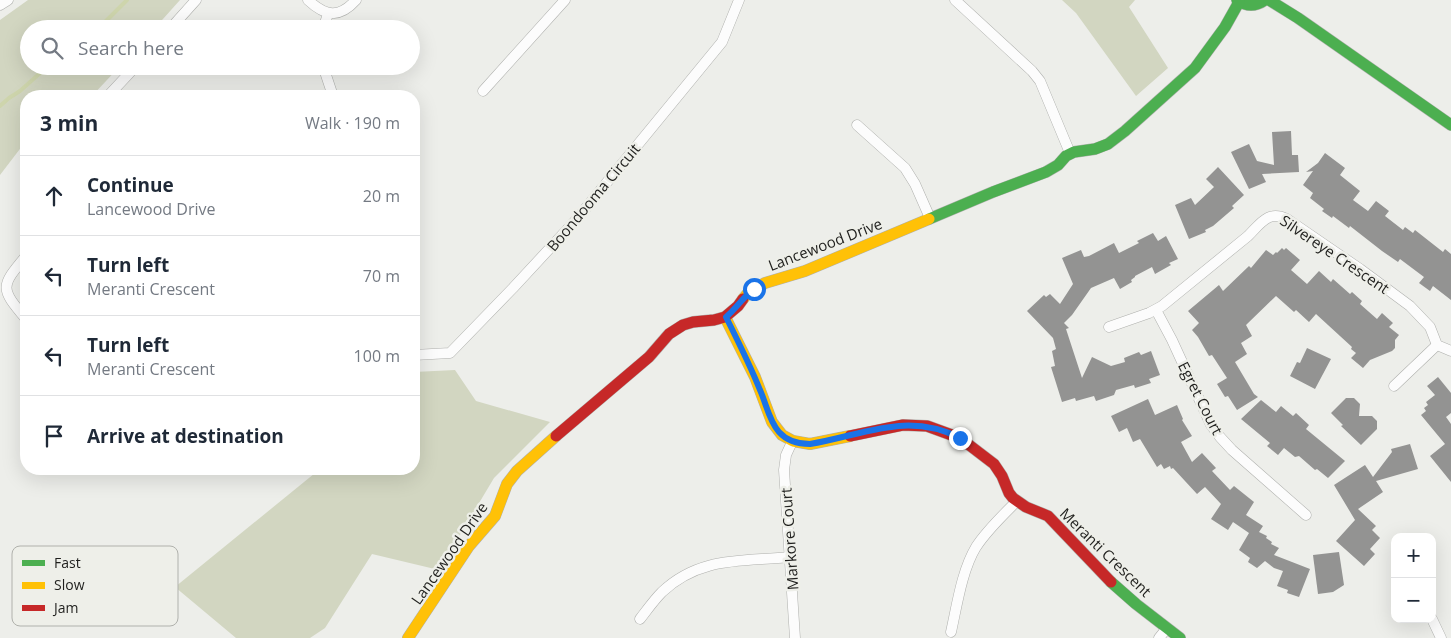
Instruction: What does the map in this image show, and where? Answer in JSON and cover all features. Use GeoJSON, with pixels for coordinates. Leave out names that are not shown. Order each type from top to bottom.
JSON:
{"type":"FeatureCollection","features":[{"type":"Feature","properties":{"kind":"street"},"geometry":{"type":"LineString","coordinates":[[0,6],[8,0]]}},
{"type":"Feature","properties":{"kind":"street"},"geometry":{"type":"LineString","coordinates":[[178,20],[196,0]]}},
{"type":"Feature","properties":{"kind":"street"},"geometry":{"type":"LineString","coordinates":[[308,0],[328,14],[340,12],[356,0]]}},
{"type":"Feature","properties":{"kind":"street"},"geometry":{"type":"LineString","coordinates":[[483,91],[565,0]]}},
{"type":"Feature","properties":{"kind":"street","name":"Boondooma Circuit"},"geometry":{"type":"LineString","coordinates":[[420,354],[450,352],[576,220],[722,42],[739,0]]}},
{"type":"Feature","properties":{"kind":"street"},"geometry":{"type":"LineString","coordinates":[[955,0],[1032,71],[1040,82],[1070,153],[1095,149],[1114,140],[1186,77],[1206,56],[1225,27],[1238,1],[1253,6],[1258,5],[1264,0]]}},
{"type":"Feature","properties":{"kind":"street"},"geometry":{"type":"LineString","coordinates":[[1269,0],[1298,18],[1451,125]]}},
{"type":"Feature","properties":{"kind":"street"},"geometry":{"type":"LineString","coordinates":[[326,20],[328,14]]}},
{"type":"Feature","properties":{"kind":"street"},"geometry":{"type":"LineString","coordinates":[[114,90],[128,75]]}},
{"type":"Feature","properties":{"kind":"street"},"geometry":{"type":"LineString","coordinates":[[326,75],[331,90]]}},
{"type":"Feature","properties":{"kind":"street"},"geometry":{"type":"LineString","coordinates":[[857,125],[905,168],[915,184],[930,218]]}},
{"type":"Feature","properties":{"kind":"street","name":"Lancewood Drive"},"geometry":{"type":"LineString","coordinates":[[408,638],[469,546],[495,516],[507,484],[516,471],[649,358],[669,334],[683,325],[693,322],[726,317],[748,293],[765,283],[805,271],[993,192],[1046,172],[1058,165],[1070,153]]}},
{"type":"Feature","properties":{"kind":"street","name":"Silvereye Crescent"},"geometry":{"type":"LineString","coordinates":[[1109,327],[1156,310],[1259,225],[1272,215],[1276,215],[1294,224],[1360,268],[1410,306],[1430,326],[1437,345]]}},
{"type":"Feature","properties":{"kind":"street"},"geometry":{"type":"LineString","coordinates":[[20,263],[4,281],[3,292],[9,303],[20,313]]}},
{"type":"Feature","properties":{"kind":"street","name":"Egret Court"},"geometry":{"type":"LineString","coordinates":[[1156,310],[1211,425],[1232,450],[1306,515]]}},
{"type":"Feature","properties":{"kind":"street"},"geometry":{"type":"LineString","coordinates":[[726,317],[752,369],[773,423],[780,434],[792,442],[810,444],[903,425],[922,426],[938,429],[953,435],[967,443],[994,464],[1002,476],[1009,493],[1017,501],[985,536],[971,557],[951,632]]}},
{"type":"Feature","properties":{"kind":"street"},"geometry":{"type":"LineString","coordinates":[[1394,386],[1437,345],[1451,352]]}},
{"type":"Feature","properties":{"kind":"street","name":"Markore Court"},"geometry":{"type":"LineString","coordinates":[[792,442],[786,455],[784,470],[795,638]]}},
{"type":"Feature","properties":{"kind":"street","name":"Meranti Crescent"},"geometry":{"type":"LineString","coordinates":[[1017,501],[1048,516],[1102,574],[1136,604],[1180,638]]}},
{"type":"Feature","properties":{"kind":"street"},"geometry":{"type":"LineString","coordinates":[[640,619],[654,600],[668,586],[696,569],[730,561],[790,557]]}},
{"type":"Feature","properties":{"kind":"street"},"geometry":{"type":"LineString","coordinates":[[1434,623],[1441,638]]}},
{"type":"Feature","properties":{"kind":"street"},"geometry":{"type":"LineString","coordinates":[[1159,638],[1167,628]]}},
{"type":"Feature","properties":{"kind":"green space"},"geometry":{"type":"Polygon","coordinates":[[[28,0],[180,0],[162,20],[20,20],[20,75],[112,75],[98,90],[20,90],[20,149],[0,175],[0,20],[28,0]]]}},
{"type":"Feature","properties":{"kind":"green space"},"geometry":{"type":"Polygon","coordinates":[[[1062,0],[1135,0],[1129,7],[1168,68],[1136,96],[1076,13],[1062,0]]]}},
{"type":"Feature","properties":{"kind":"green space"},"geometry":{"type":"Polygon","coordinates":[[[455,370],[476,401],[550,422],[494,478],[439,570],[372,554],[325,628],[310,638],[236,638],[178,590],[178,585],[313,475],[420,475],[420,372],[455,370]]]}},
{"type":"Feature","properties":{"kind":"building"},"geometry":{"type":"Polygon","coordinates":[[[1291,131],[1292,155],[1298,155],[1299,172],[1262,174],[1266,182],[1249,189],[1231,152],[1249,144],[1257,161],[1274,165],[1272,132],[1291,131]]]}},
{"type":"Feature","properties":{"kind":"building"},"geometry":{"type":"Polygon","coordinates":[[[1325,153],[1345,168],[1340,175],[1360,191],[1353,200],[1368,211],[1376,201],[1389,211],[1385,216],[1403,230],[1405,227],[1413,233],[1415,230],[1443,252],[1445,249],[1451,254],[1451,300],[1433,286],[1430,291],[1419,283],[1424,277],[1400,259],[1398,262],[1382,251],[1350,226],[1349,228],[1333,216],[1332,218],[1322,211],[1324,209],[1310,198],[1313,193],[1303,185],[1313,171],[1306,172],[1318,163],[1325,153]]]}},
{"type":"Feature","properties":{"kind":"building"},"geometry":{"type":"Polygon","coordinates":[[[1218,167],[1244,195],[1232,206],[1234,208],[1213,226],[1205,230],[1206,232],[1189,239],[1175,205],[1191,198],[1195,205],[1214,187],[1206,179],[1218,167]]]}},
{"type":"Feature","properties":{"kind":"building"},"geometry":{"type":"Polygon","coordinates":[[[1153,233],[1158,241],[1166,236],[1178,259],[1169,263],[1171,265],[1155,274],[1152,267],[1135,276],[1131,280],[1132,282],[1120,289],[1114,278],[1091,288],[1064,323],[1069,328],[1066,329],[1082,378],[1092,357],[1111,366],[1125,362],[1124,358],[1139,352],[1141,355],[1151,351],[1160,375],[1149,379],[1151,383],[1135,388],[1134,385],[1116,390],[1114,395],[1096,401],[1094,396],[1076,401],[1075,398],[1062,402],[1051,367],[1055,366],[1052,351],[1056,349],[1053,338],[1027,311],[1044,295],[1046,297],[1050,294],[1060,304],[1073,284],[1062,258],[1081,250],[1084,257],[1089,256],[1114,243],[1119,253],[1139,243],[1137,241],[1153,233]]]}},
{"type":"Feature","properties":{"kind":"building"},"geometry":{"type":"Polygon","coordinates":[[[1282,248],[1284,250],[1286,248],[1300,260],[1291,270],[1307,284],[1319,271],[1331,282],[1333,279],[1350,294],[1352,292],[1362,301],[1360,304],[1377,319],[1382,313],[1393,323],[1389,327],[1399,335],[1395,340],[1395,348],[1392,351],[1370,360],[1363,368],[1351,358],[1356,353],[1351,349],[1352,347],[1316,314],[1309,322],[1276,296],[1246,325],[1252,336],[1241,343],[1247,354],[1235,362],[1254,394],[1258,397],[1237,410],[1228,396],[1225,397],[1217,384],[1227,378],[1212,355],[1209,356],[1192,330],[1199,323],[1188,311],[1219,285],[1223,291],[1249,266],[1251,268],[1266,250],[1273,255],[1282,248]]]}},
{"type":"Feature","properties":{"kind":"building"},"geometry":{"type":"Polygon","coordinates":[[[1307,348],[1331,359],[1315,389],[1290,376],[1297,362],[1300,363],[1307,348]]]}},
{"type":"Feature","properties":{"kind":"building"},"geometry":{"type":"Polygon","coordinates":[[[1438,377],[1451,393],[1451,413],[1446,417],[1451,424],[1451,482],[1430,456],[1445,444],[1421,415],[1426,411],[1424,408],[1428,405],[1426,402],[1435,395],[1427,386],[1438,377]]]}},
{"type":"Feature","properties":{"kind":"building"},"geometry":{"type":"Polygon","coordinates":[[[1346,398],[1354,398],[1360,404],[1359,416],[1372,416],[1377,421],[1377,429],[1361,445],[1341,426],[1343,425],[1331,413],[1346,398]]]}},
{"type":"Feature","properties":{"kind":"building"},"geometry":{"type":"Polygon","coordinates":[[[1148,399],[1155,415],[1177,405],[1182,420],[1192,436],[1181,442],[1192,462],[1202,453],[1216,468],[1212,471],[1230,490],[1234,486],[1254,502],[1246,515],[1263,526],[1259,532],[1267,536],[1266,538],[1272,542],[1271,544],[1279,548],[1274,555],[1310,569],[1299,597],[1287,593],[1288,590],[1277,586],[1283,571],[1274,568],[1265,561],[1257,568],[1248,562],[1250,558],[1239,550],[1249,533],[1233,522],[1228,530],[1211,519],[1221,504],[1205,487],[1197,494],[1173,468],[1171,469],[1170,466],[1164,469],[1161,464],[1157,467],[1140,439],[1133,442],[1127,428],[1119,432],[1111,416],[1148,399]]]}},
{"type":"Feature","properties":{"kind":"building"},"geometry":{"type":"Polygon","coordinates":[[[1261,400],[1276,412],[1281,406],[1293,416],[1296,413],[1309,425],[1306,429],[1345,461],[1328,478],[1299,456],[1295,457],[1284,448],[1278,455],[1267,446],[1270,443],[1241,419],[1261,400]]]}},
{"type":"Feature","properties":{"kind":"building"},"geometry":{"type":"Polygon","coordinates":[[[1410,444],[1418,469],[1376,481],[1383,492],[1358,509],[1376,526],[1372,530],[1380,538],[1370,549],[1375,554],[1364,566],[1336,541],[1355,520],[1334,485],[1365,465],[1373,477],[1392,452],[1391,449],[1410,444]]]}},
{"type":"Feature","properties":{"kind":"building"},"geometry":{"type":"Polygon","coordinates":[[[1339,552],[1344,585],[1333,592],[1318,594],[1313,555],[1339,552]]]}},
{"type":"Feature","properties":{"kind":"waterway"},"geometry":{"type":"LineString","coordinates":[[107,20],[127,0]]}},
{"type":"Feature","properties":{"kind":"waterway"},"geometry":{"type":"LineString","coordinates":[[21,90],[38,75]]}},
{"type":"Feature","properties":{"kind":"waterway"},"geometry":{"type":"LineString","coordinates":[[0,106],[20,91]]}},
{"type":"Feature","properties":{"kind":"traffic: fast"},"geometry":{"type":"LineString","coordinates":[[1237,0],[1251,5],[1265,0]]}},
{"type":"Feature","properties":{"kind":"traffic: fast"},"geometry":{"type":"LineString","coordinates":[[1269,0],[1298,18],[1451,125]]}},
{"type":"Feature","properties":{"kind":"traffic: fast"},"geometry":{"type":"LineString","coordinates":[[929,219],[1046,172],[1074,152],[1095,149],[1108,144],[1195,68],[1225,27],[1239,2]]}},
{"type":"Feature","properties":{"kind":"traffic: fast"},"geometry":{"type":"LineString","coordinates":[[1111,582],[1180,638]]}},
{"type":"Feature","properties":{"kind":"traffic: slow"},"geometry":{"type":"LineString","coordinates":[[743,299],[748,293],[765,283],[805,271],[929,219]]}},
{"type":"Feature","properties":{"kind":"traffic: slow"},"geometry":{"type":"LineString","coordinates":[[725,317],[755,377],[772,422],[782,435],[793,441],[810,444],[850,436]]}},
{"type":"Feature","properties":{"kind":"traffic: slow"},"geometry":{"type":"LineString","coordinates":[[408,638],[469,546],[495,516],[507,484],[517,471],[556,436]]}},
{"type":"Feature","properties":{"kind":"traffic: jam"},"geometry":{"type":"LineString","coordinates":[[556,436],[649,357],[669,334],[683,325],[725,317],[743,299]]}},
{"type":"Feature","properties":{"kind":"traffic: jam"},"geometry":{"type":"LineString","coordinates":[[850,436],[903,425],[927,426],[960,438],[994,464],[1013,498],[1026,507],[1048,516],[1111,582]]}},
{"type":"Feature","properties":{"kind":"route"},"geometry":{"type":"LineString","coordinates":[[754,289],[726,317],[752,369],[773,423],[780,434],[792,442],[810,444],[890,427],[916,425],[938,429],[960,438]]}}]}
